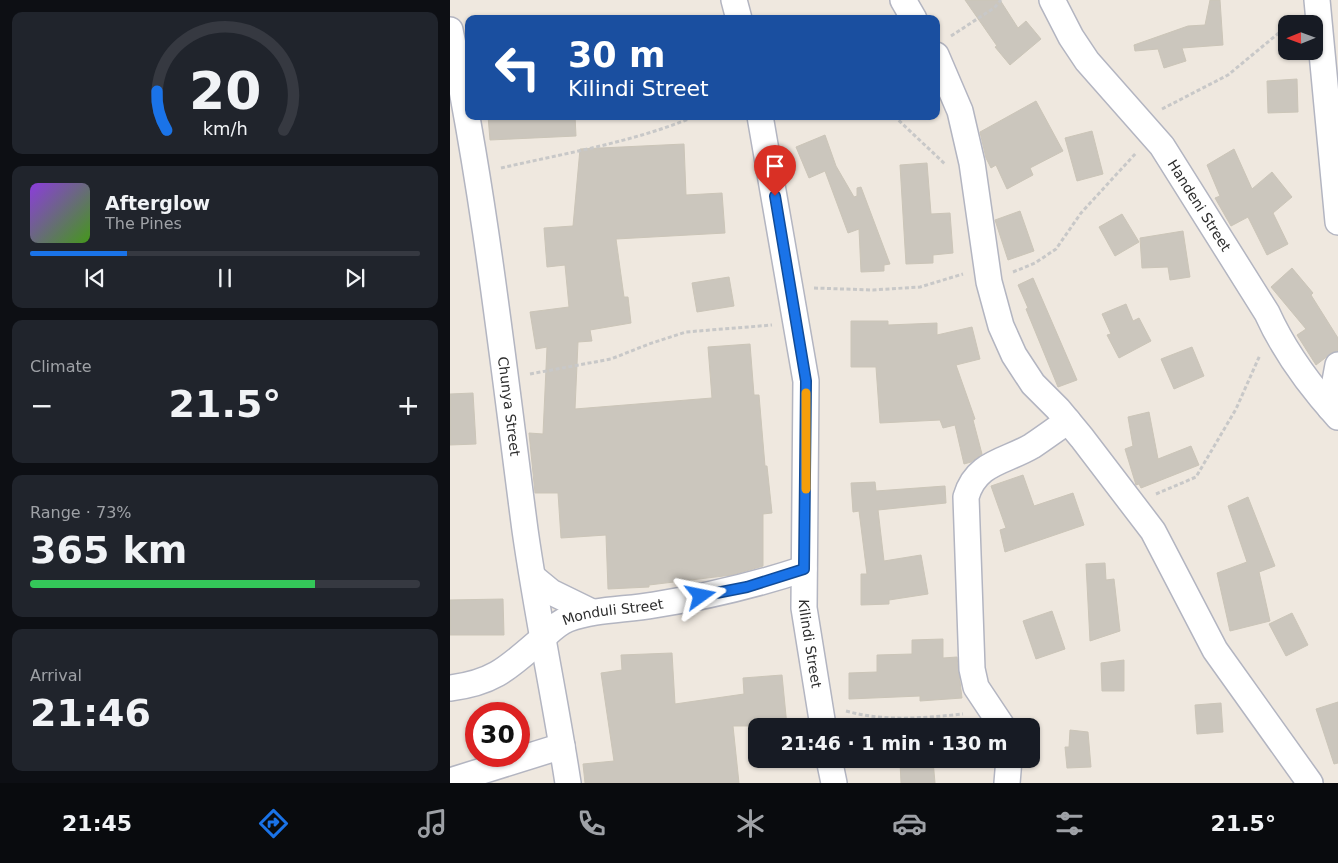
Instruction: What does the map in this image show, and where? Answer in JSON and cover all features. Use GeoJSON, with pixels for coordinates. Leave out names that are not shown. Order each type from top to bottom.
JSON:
{"type":"FeatureCollection","features":[{"type":"Feature","properties":{"kind":"street"},"geometry":{"type":"LineString","coordinates":[[734,0],[738,15]]}},
{"type":"Feature","properties":{"kind":"street"},"geometry":{"type":"LineString","coordinates":[[903,0],[912,15]]}},
{"type":"Feature","properties":{"kind":"street","name":"Handeni Street"},"geometry":{"type":"LineString","coordinates":[[1052,0],[1070,37],[1087,61],[1152,135],[1220,236],[1267,313],[1278,337],[1298,370],[1334,413]]}},
{"type":"Feature","properties":{"kind":"street"},"geometry":{"type":"LineString","coordinates":[[1317,0],[1329,108],[1338,222]]}},
{"type":"Feature","properties":{"kind":"street","name":"Chunya Street"},"geometry":{"type":"LineString","coordinates":[[450,30],[465,109]]}},
{"type":"Feature","properties":{"kind":"street"},"geometry":{"type":"LineString","coordinates":[[941,48],[960,111],[972,163],[988,274],[1002,326],[1014,355],[1033,384],[1068,421],[1153,532],[1215,650],[1310,783]]}},
{"type":"Feature","properties":{"kind":"street","name":"Chunya Street"},"geometry":{"type":"LineString","coordinates":[[467,120],[477,173],[534,578],[568,783]]}},
{"type":"Feature","properties":{"kind":"street","name":"Kilindi Street"},"geometry":{"type":"LineString","coordinates":[[761,120],[806,381],[804,608],[821,715]]}},
{"type":"Feature","properties":{"kind":"street"},"geometry":{"type":"LineString","coordinates":[[1334,413],[1338,365]]}},
{"type":"Feature","properties":{"kind":"street"},"geometry":{"type":"LineString","coordinates":[[997,718],[983,700],[976,687],[972,669],[966,497],[970,482],[983,470],[1032,446],[1068,421]]}},
{"type":"Feature","properties":{"kind":"street","name":"Monduli Street"},"geometry":{"type":"LineString","coordinates":[[450,688],[473,685],[494,677],[544,638],[559,623],[592,612],[688,599],[747,587],[804,569]]}},
{"type":"Feature","properties":{"kind":"street"},"geometry":{"type":"LineString","coordinates":[[534,578],[551,592],[592,612]]}},
{"type":"Feature","properties":{"kind":"street"},"geometry":{"type":"LineString","coordinates":[[450,780],[562,746]]}},
{"type":"Feature","properties":{"kind":"street"},"geometry":{"type":"LineString","coordinates":[[831,768],[834,783]]}},
{"type":"Feature","properties":{"kind":"street"},"geometry":{"type":"LineString","coordinates":[[1007,783],[1008,768]]}},
{"type":"Feature","properties":{"kind":"path"},"geometry":{"type":"LineString","coordinates":[[941,48],[952,35],[994,8],[1001,0]]}},
{"type":"Feature","properties":{"kind":"path"},"geometry":{"type":"LineString","coordinates":[[1128,106],[1161,109],[1170,107],[1228,75],[1278,34]]}},
{"type":"Feature","properties":{"kind":"path"},"geometry":{"type":"LineString","coordinates":[[477,173],[599,146],[662,129],[686,120]]}},
{"type":"Feature","properties":{"kind":"path"},"geometry":{"type":"LineString","coordinates":[[898,120],[977,194]]}},
{"type":"Feature","properties":{"kind":"path"},"geometry":{"type":"LineString","coordinates":[[791,288],[873,290],[920,287],[1034,263],[1056,249],[1081,213],[1152,135]]}},
{"type":"Feature","properties":{"kind":"path"},"geometry":{"type":"LineString","coordinates":[[507,379],[611,359],[686,332],[797,322]]}},
{"type":"Feature","properties":{"kind":"path"},"geometry":{"type":"LineString","coordinates":[[1131,504],[1196,477],[1236,409],[1261,352]]}},
{"type":"Feature","properties":{"kind":"path"},"geometry":{"type":"LineString","coordinates":[[821,715],[885,718]]}},
{"type":"Feature","properties":{"kind":"building"},"geometry":{"type":"Polygon","coordinates":[[[965,0],[1000,0],[1018,28],[1026,21],[1041,39],[1010,65],[995,47],[997,46],[965,0]]]}},
{"type":"Feature","properties":{"kind":"building"},"geometry":{"type":"Polygon","coordinates":[[[1210,0],[1220,0],[1223,45],[1182,48],[1186,61],[1164,68],[1158,49],[1135,51],[1134,45],[1188,26],[1205,25],[1210,0]]]}},
{"type":"Feature","properties":{"kind":"building"},"geometry":{"type":"Polygon","coordinates":[[[1297,79],[1298,112],[1268,113],[1267,81],[1297,79]]]}},
{"type":"Feature","properties":{"kind":"building"},"geometry":{"type":"Polygon","coordinates":[[[1036,101],[1063,151],[1030,168],[1033,175],[1007,189],[996,165],[991,168],[986,158],[980,132],[1036,101]]]}},
{"type":"Feature","properties":{"kind":"building"},"geometry":{"type":"Polygon","coordinates":[[[488,120],[575,120],[576,136],[490,140],[488,120]]]}},
{"type":"Feature","properties":{"kind":"building"},"geometry":{"type":"Polygon","coordinates":[[[1092,131],[1103,174],[1077,181],[1065,138],[1092,131]]]}},
{"type":"Feature","properties":{"kind":"building"},"geometry":{"type":"Polygon","coordinates":[[[825,135],[836,166],[854,197],[857,196],[857,188],[861,187],[890,264],[884,265],[884,271],[861,272],[859,229],[848,233],[825,171],[809,178],[796,147],[825,135]]]}},
{"type":"Feature","properties":{"kind":"building"},"geometry":{"type":"Polygon","coordinates":[[[684,144],[686,195],[722,193],[725,233],[616,239],[624,297],[628,297],[631,323],[590,330],[592,341],[578,342],[575,409],[712,398],[708,347],[750,344],[754,395],[759,395],[765,466],[767,466],[772,513],[763,514],[763,566],[732,575],[649,585],[649,587],[608,589],[606,535],[561,538],[558,493],[535,493],[529,433],[543,434],[547,347],[536,349],[530,312],[569,307],[565,265],[547,267],[544,228],[573,226],[580,149],[684,144]]]}},
{"type":"Feature","properties":{"kind":"building"},"geometry":{"type":"Polygon","coordinates":[[[1234,149],[1252,189],[1272,172],[1292,197],[1273,213],[1288,244],[1267,255],[1248,217],[1231,226],[1215,198],[1220,196],[1207,165],[1234,149]]]}},
{"type":"Feature","properties":{"kind":"building"},"geometry":{"type":"Polygon","coordinates":[[[927,163],[931,214],[950,213],[953,253],[933,255],[933,263],[906,264],[900,165],[927,163]]]}},
{"type":"Feature","properties":{"kind":"building"},"geometry":{"type":"Polygon","coordinates":[[[1020,211],[1034,251],[1008,260],[995,220],[1020,211]]]}},
{"type":"Feature","properties":{"kind":"building"},"geometry":{"type":"Polygon","coordinates":[[[1122,214],[1139,242],[1115,256],[1099,227],[1122,214]]]}},
{"type":"Feature","properties":{"kind":"building"},"geometry":{"type":"Polygon","coordinates":[[[1183,231],[1190,277],[1170,280],[1168,267],[1142,268],[1140,238],[1183,231]]]}},
{"type":"Feature","properties":{"kind":"building"},"geometry":{"type":"Polygon","coordinates":[[[1292,268],[1313,293],[1311,295],[1338,338],[1338,351],[1333,352],[1316,365],[1297,335],[1306,329],[1271,287],[1292,268]]]}},
{"type":"Feature","properties":{"kind":"building"},"geometry":{"type":"Polygon","coordinates":[[[729,277],[734,306],[697,312],[692,283],[729,277]]]}},
{"type":"Feature","properties":{"kind":"building"},"geometry":{"type":"Polygon","coordinates":[[[1033,278],[1077,380],[1058,387],[1018,285],[1033,278]]]}},
{"type":"Feature","properties":{"kind":"building"},"geometry":{"type":"Polygon","coordinates":[[[1126,304],[1133,321],[1139,318],[1151,341],[1119,358],[1107,335],[1111,334],[1102,314],[1126,304]]]}},
{"type":"Feature","properties":{"kind":"building"},"geometry":{"type":"Polygon","coordinates":[[[851,321],[888,321],[888,325],[937,323],[937,335],[972,327],[980,359],[956,365],[975,419],[973,420],[982,454],[971,462],[964,464],[955,425],[943,428],[940,420],[880,423],[876,367],[851,367],[851,321]]]}},
{"type":"Feature","properties":{"kind":"building"},"geometry":{"type":"Polygon","coordinates":[[[1192,347],[1204,376],[1174,389],[1161,359],[1192,347]]]}},
{"type":"Feature","properties":{"kind":"building"},"geometry":{"type":"Polygon","coordinates":[[[473,393],[476,444],[450,445],[450,394],[473,393]]]}},
{"type":"Feature","properties":{"kind":"building"},"geometry":{"type":"Polygon","coordinates":[[[1149,412],[1158,459],[1191,446],[1199,465],[1141,488],[1139,484],[1136,485],[1125,449],[1133,446],[1128,417],[1149,412]]]}},
{"type":"Feature","properties":{"kind":"building"},"geometry":{"type":"Polygon","coordinates":[[[1023,475],[1034,506],[1073,493],[1084,525],[1005,552],[1000,530],[1006,528],[991,486],[1023,475]]]}},
{"type":"Feature","properties":{"kind":"building"},"geometry":{"type":"Polygon","coordinates":[[[875,482],[876,491],[945,486],[946,503],[878,510],[884,561],[921,555],[928,594],[889,600],[889,604],[861,605],[861,574],[867,574],[859,511],[853,512],[851,483],[875,482]]]}},
{"type":"Feature","properties":{"kind":"building"},"geometry":{"type":"Polygon","coordinates":[[[1248,497],[1275,566],[1259,572],[1270,621],[1230,631],[1217,573],[1247,562],[1228,506],[1248,497]]]}},
{"type":"Feature","properties":{"kind":"building"},"geometry":{"type":"Polygon","coordinates":[[[1105,563],[1106,580],[1114,579],[1120,631],[1090,641],[1086,564],[1105,563]]]}},
{"type":"Feature","properties":{"kind":"building"},"geometry":{"type":"Polygon","coordinates":[[[503,599],[504,635],[450,635],[450,600],[503,599]]]}},
{"type":"Feature","properties":{"kind":"building"},"geometry":{"type":"Polygon","coordinates":[[[1052,611],[1065,649],[1036,659],[1023,621],[1052,611]]]}},
{"type":"Feature","properties":{"kind":"building"},"geometry":{"type":"Polygon","coordinates":[[[1292,613],[1308,645],[1286,656],[1269,624],[1292,613]]]}},
{"type":"Feature","properties":{"kind":"building"},"geometry":{"type":"Polygon","coordinates":[[[943,639],[943,658],[957,657],[962,698],[920,701],[920,696],[849,699],[849,673],[877,672],[877,655],[912,654],[912,640],[943,639]]]}},
{"type":"Feature","properties":{"kind":"building"},"geometry":{"type":"Polygon","coordinates":[[[672,653],[675,704],[744,694],[743,678],[782,675],[786,718],[748,718],[748,726],[733,726],[739,783],[585,783],[583,764],[614,761],[601,673],[622,670],[621,655],[672,653]]]}},
{"type":"Feature","properties":{"kind":"building"},"geometry":{"type":"Polygon","coordinates":[[[1124,660],[1124,691],[1102,691],[1101,663],[1124,660]]]}},
{"type":"Feature","properties":{"kind":"building"},"geometry":{"type":"Polygon","coordinates":[[[1338,702],[1338,763],[1334,764],[1316,709],[1338,702]]]}},
{"type":"Feature","properties":{"kind":"building"},"geometry":{"type":"Polygon","coordinates":[[[1221,703],[1223,732],[1197,734],[1195,705],[1221,703]]]}},
{"type":"Feature","properties":{"kind":"building"},"geometry":{"type":"Polygon","coordinates":[[[1070,730],[1088,732],[1091,767],[1067,768],[1065,747],[1069,747],[1070,730]]]}},
{"type":"Feature","properties":{"kind":"building"},"geometry":{"type":"Polygon","coordinates":[[[900,768],[934,768],[935,783],[901,783],[900,768]]]}},
{"type":"Feature","properties":{"kind":"slow traffic"},"geometry":{"type":"LineString","coordinates":[[806,393],[806,489]]}},
{"type":"Feature","properties":{"kind":"route"},"geometry":{"type":"LineString","coordinates":[[701,596],[747,587],[804,569],[807,450],[806,381],[775,196]]}}]}
